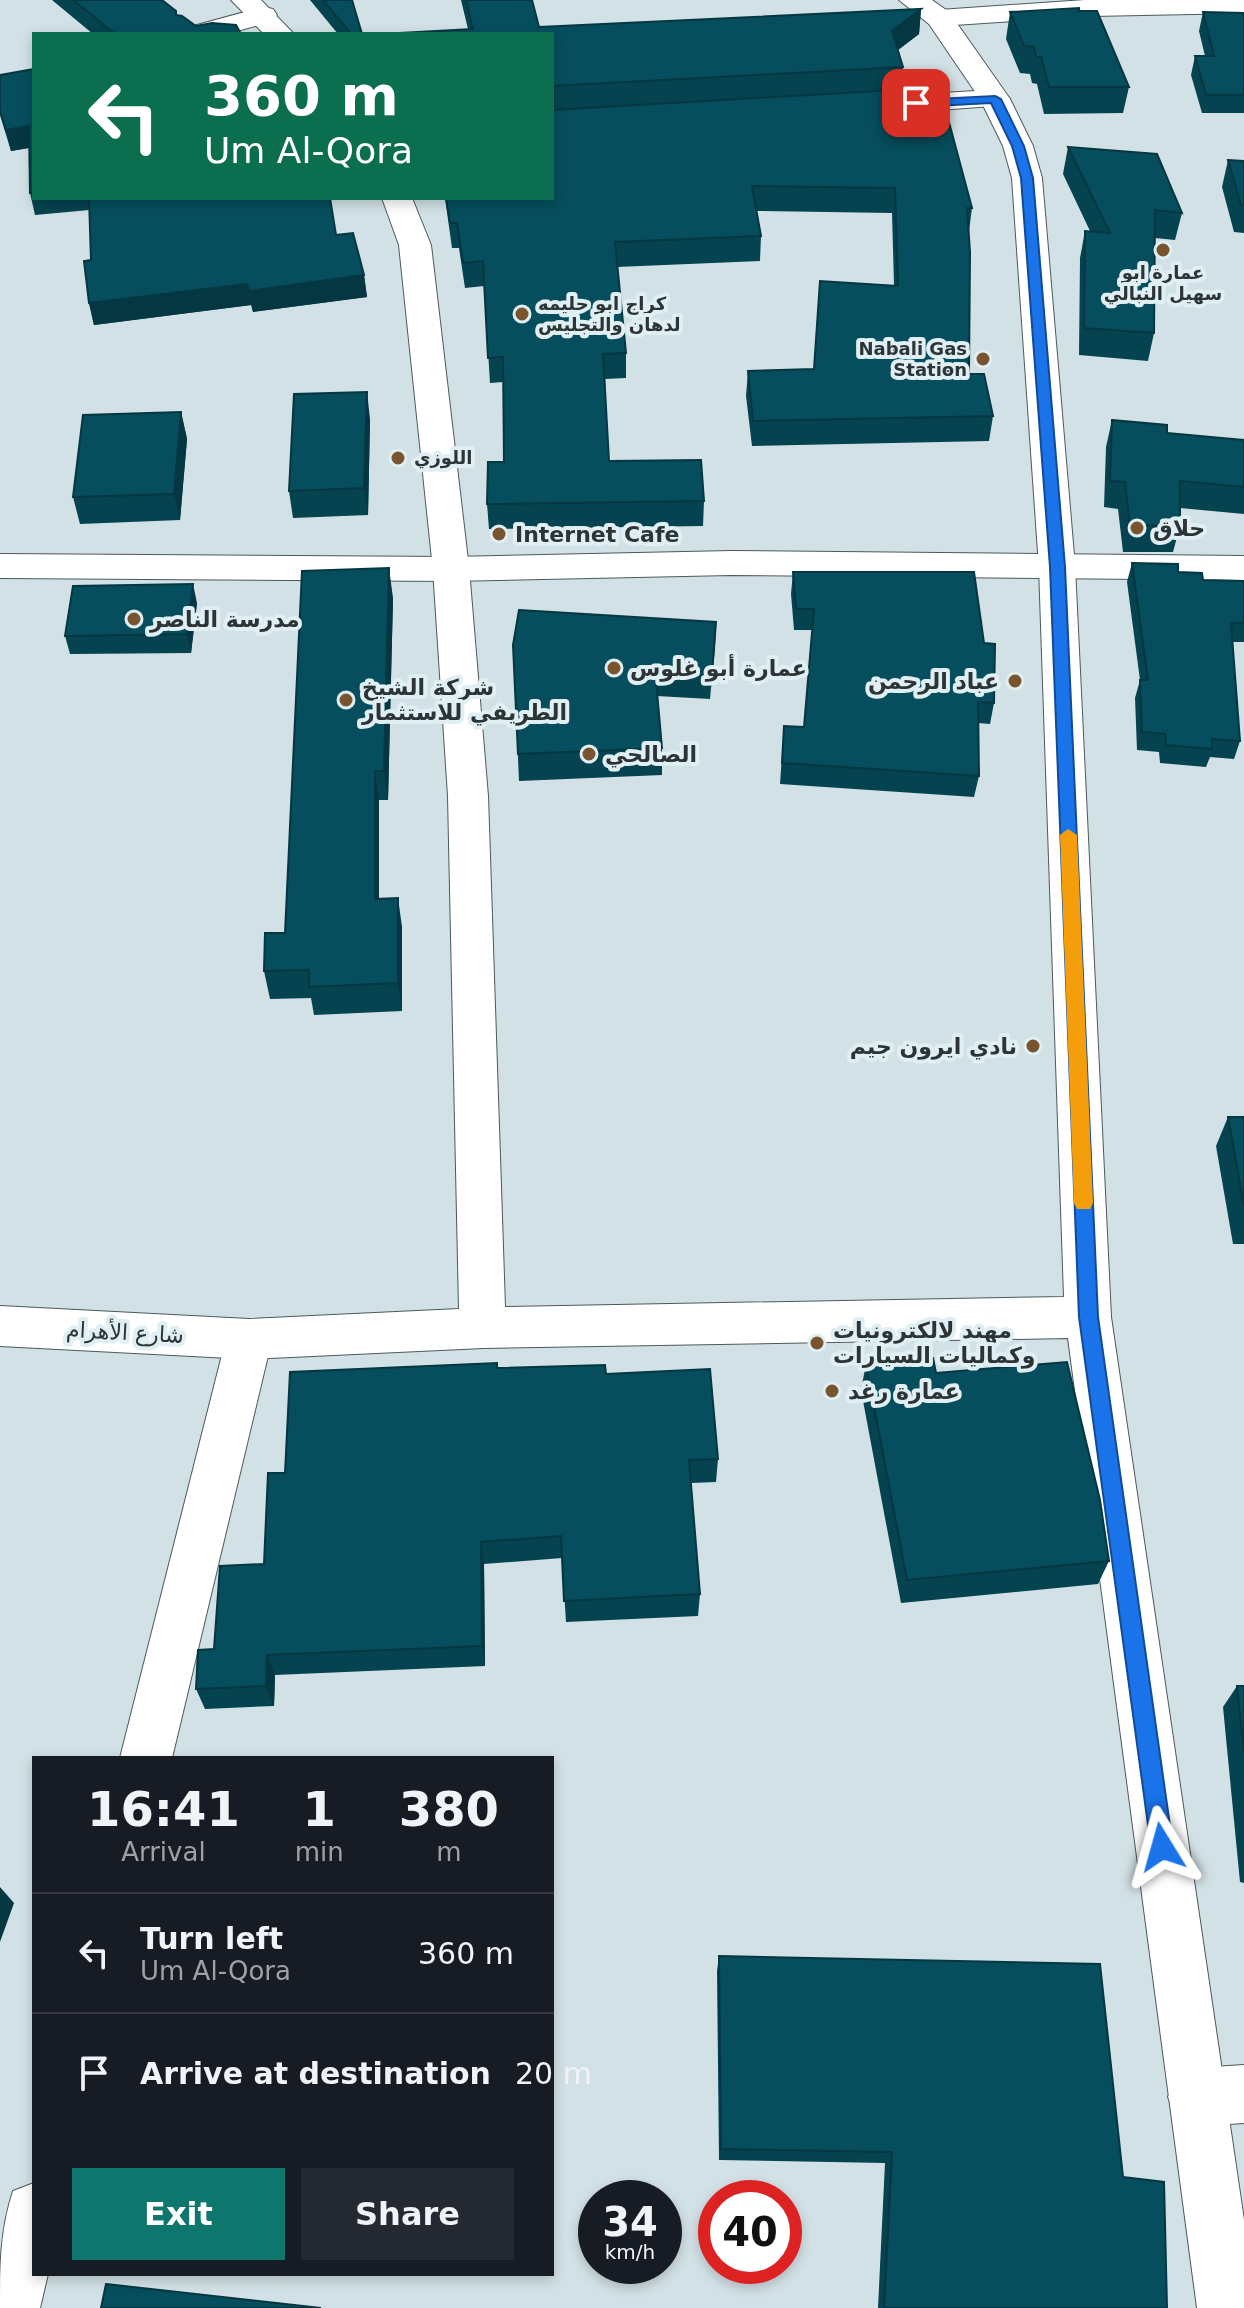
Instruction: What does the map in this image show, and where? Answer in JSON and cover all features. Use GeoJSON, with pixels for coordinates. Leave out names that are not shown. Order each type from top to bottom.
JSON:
{"type":"FeatureCollection","features":[{"type":"Feature","properties":{"kind":"street"},"geometry":{"type":"LineString","coordinates":[[926,9],[1244,5]]}},
{"type":"Feature","properties":{"kind":"street"},"geometry":{"type":"LineString","coordinates":[[926,9],[995,99],[1018,146],[1027,178],[1057,567],[1088,1317],[1221,2096],[1227,2308]]}},
{"type":"Feature","properties":{"kind":"street"},"geometry":{"type":"LineString","coordinates":[[203,32],[263,16]]}},
{"type":"Feature","properties":{"kind":"street"},"geometry":{"type":"LineString","coordinates":[[859,106],[995,99]]}},
{"type":"Feature","properties":{"kind":"street"},"geometry":{"type":"LineString","coordinates":[[398,200],[415,245],[451,569],[468,796],[483,1328]]}},
{"type":"Feature","properties":{"kind":"street"},"geometry":{"type":"LineString","coordinates":[[0,566],[451,569],[731,563],[1244,568]]}},
{"type":"Feature","properties":{"kind":"street","name":"شارع الأهرام"},"geometry":{"type":"LineString","coordinates":[[0,1326],[249,1339],[483,1328],[1088,1317]]}},
{"type":"Feature","properties":{"kind":"street"},"geometry":{"type":"LineString","coordinates":[[146,1756],[249,1339]]}},
{"type":"Feature","properties":{"kind":"street"},"geometry":{"type":"LineString","coordinates":[[10,2308],[32,2220]]}},
{"type":"Feature","properties":{"kind":"building"},"geometry":{"type":"Polygon","coordinates":[[[73,0],[162,0],[176,11],[176,15],[196,26],[212,23],[236,25],[240,32],[113,32],[73,0]]]}},
{"type":"Feature","properties":{"kind":"building"},"geometry":{"type":"Polygon","coordinates":[[[323,0],[352,0],[361,32],[349,32],[323,0]]]}},
{"type":"Feature","properties":{"kind":"building"},"geometry":{"type":"Polygon","coordinates":[[[466,0],[532,0],[539,27],[921,9],[892,31],[903,67],[554,86],[554,32],[418,32],[473,29],[466,0]]]}},
{"type":"Feature","properties":{"kind":"building"},"geometry":{"type":"Polygon","coordinates":[[[1079,8],[1079,11],[1097,11],[1129,87],[1049,87],[1041,57],[1036,57],[1034,47],[1024,46],[1010,12],[1079,8]]]}},
{"type":"Feature","properties":{"kind":"building"},"geometry":{"type":"Polygon","coordinates":[[[1203,12],[1244,13],[1244,95],[1206,95],[1195,56],[1214,56],[1203,12]]]}},
{"type":"Feature","properties":{"kind":"building"},"geometry":{"type":"Polygon","coordinates":[[[32,69],[32,193],[29,126],[6,130],[0,111],[0,75],[32,69]]]}},
{"type":"Feature","properties":{"kind":"building"},"geometry":{"type":"Polygon","coordinates":[[[910,89],[912,98],[942,96],[972,208],[967,208],[970,252],[969,374],[984,374],[993,416],[753,421],[748,371],[814,369],[820,281],[898,286],[895,188],[752,186],[761,236],[615,242],[626,353],[603,354],[609,461],[701,460],[704,501],[487,504],[488,462],[504,462],[503,357],[488,358],[483,261],[463,263],[457,223],[450,223],[446,200],[554,200],[554,110],[910,89]]]}},
{"type":"Feature","properties":{"kind":"building"},"geometry":{"type":"Polygon","coordinates":[[[1068,147],[1157,154],[1182,213],[1155,210],[1154,333],[1084,328],[1085,231],[1110,233],[1068,147]]]}},
{"type":"Feature","properties":{"kind":"building"},"geometry":{"type":"Polygon","coordinates":[[[1228,160],[1244,161],[1244,205],[1241,205],[1228,160]]]}},
{"type":"Feature","properties":{"kind":"building"},"geometry":{"type":"Polygon","coordinates":[[[89,200],[330,200],[336,235],[353,233],[364,275],[249,291],[247,284],[89,303],[84,261],[91,260],[89,200]]]}},
{"type":"Feature","properties":{"kind":"building"},"geometry":{"type":"Polygon","coordinates":[[[367,392],[364,488],[289,491],[294,394],[367,392]]]}},
{"type":"Feature","properties":{"kind":"building"},"geometry":{"type":"Polygon","coordinates":[[[181,412],[174,494],[73,497],[83,415],[181,412]]]}},
{"type":"Feature","properties":{"kind":"building"},"geometry":{"type":"Polygon","coordinates":[[[1112,420],[1167,425],[1167,433],[1244,440],[1244,487],[1180,481],[1180,526],[1130,525],[1125,482],[1110,481],[1112,420]]]}},
{"type":"Feature","properties":{"kind":"building"},"geometry":{"type":"Polygon","coordinates":[[[1132,563],[1178,564],[1178,572],[1202,573],[1203,580],[1244,581],[1244,623],[1231,623],[1240,741],[1212,739],[1212,749],[1166,745],[1165,734],[1142,732],[1140,680],[1148,680],[1132,563]]]}},
{"type":"Feature","properties":{"kind":"building"},"geometry":{"type":"Polygon","coordinates":[[[389,568],[384,771],[375,771],[375,899],[398,898],[398,983],[309,987],[309,970],[264,971],[265,933],[285,933],[302,571],[389,568]]]}},
{"type":"Feature","properties":{"kind":"building"},"geometry":{"type":"Polygon","coordinates":[[[793,572],[974,572],[984,643],[995,644],[994,703],[978,702],[979,776],[782,763],[784,726],[804,727],[814,609],[796,609],[793,572]]]}},
{"type":"Feature","properties":{"kind":"building"},"geometry":{"type":"Polygon","coordinates":[[[193,584],[187,634],[65,636],[73,586],[193,584]]]}},
{"type":"Feature","properties":{"kind":"building"},"geometry":{"type":"Polygon","coordinates":[[[519,610],[716,622],[712,672],[655,669],[662,748],[518,754],[513,645],[519,610]]]}},
{"type":"Feature","properties":{"kind":"building"},"geometry":{"type":"Polygon","coordinates":[[[1228,1117],[1244,1117],[1244,1206],[1228,1117]]]}},
{"type":"Feature","properties":{"kind":"building"},"geometry":{"type":"Polygon","coordinates":[[[933,1358],[936,1373],[1067,1362],[1100,1500],[1109,1561],[907,1580],[866,1364],[933,1358]]]}},
{"type":"Feature","properties":{"kind":"building"},"geometry":{"type":"Polygon","coordinates":[[[497,1363],[497,1368],[605,1365],[606,1374],[710,1369],[718,1459],[689,1460],[700,1594],[564,1601],[561,1536],[481,1542],[482,1646],[267,1655],[266,1686],[196,1689],[198,1650],[214,1649],[220,1566],[264,1564],[268,1473],[285,1473],[290,1372],[497,1363]]]}},
{"type":"Feature","properties":{"kind":"building"},"geometry":{"type":"Polygon","coordinates":[[[1237,1686],[1244,1686],[1244,1752],[1237,1686]]]}},
{"type":"Feature","properties":{"kind":"building"},"geometry":{"type":"Polygon","coordinates":[[[719,1956],[1100,1964],[1123,2177],[1164,2182],[1167,2308],[884,2308],[892,2152],[721,2149],[719,1956]]]}},
{"type":"Feature","properties":{"kind":"building"},"geometry":{"type":"Polygon","coordinates":[[[106,2284],[321,2308],[101,2308],[106,2284]]]}},
{"type":"Feature","properties":{"kind":"slow traffic"},"geometry":{"type":"LineString","coordinates":[[1068,835],[1084,1203]]}},
{"type":"Feature","properties":{"kind":"place","name":"عمارة ابو سهيل النبالي"},"geometry":{"type":"Point","coordinates":[1163,250]}},
{"type":"Feature","properties":{"kind":"place","name":"كراج ابو حليمه لدهان والتجليس"},"geometry":{"type":"Point","coordinates":[522,314]}},
{"type":"Feature","properties":{"kind":"place","name":"Nabali Gas Station"},"geometry":{"type":"Point","coordinates":[983,359]}},
{"type":"Feature","properties":{"kind":"place","name":"اللوزي"},"geometry":{"type":"Point","coordinates":[398,458]}},
{"type":"Feature","properties":{"kind":"place","name":"حلاق"},"geometry":{"type":"Point","coordinates":[1137,528]}},
{"type":"Feature","properties":{"kind":"place","name":"Internet Cafe"},"geometry":{"type":"Point","coordinates":[499,534]}},
{"type":"Feature","properties":{"kind":"place","name":"مدرسة الناصر"},"geometry":{"type":"Point","coordinates":[134,619]}},
{"type":"Feature","properties":{"kind":"place","name":"عمارة أبو غلوس"},"geometry":{"type":"Point","coordinates":[614,668]}},
{"type":"Feature","properties":{"kind":"place","name":"عباد الرحمن"},"geometry":{"type":"Point","coordinates":[1015,681]}},
{"type":"Feature","properties":{"kind":"place","name":"شركة الشيخ الطريفي للاستثمار"},"geometry":{"type":"Point","coordinates":[346,700]}},
{"type":"Feature","properties":{"kind":"place","name":"الصالحي"},"geometry":{"type":"Point","coordinates":[589,754]}},
{"type":"Feature","properties":{"kind":"place","name":"نادي ايرون جيم"},"geometry":{"type":"Point","coordinates":[1033,1046]}},
{"type":"Feature","properties":{"kind":"place","name":"مهند لالكترونيات وكماليات السيارات"},"geometry":{"type":"Point","coordinates":[817,1343]}},
{"type":"Feature","properties":{"kind":"place","name":"عمارة رغد"},"geometry":{"type":"Point","coordinates":[832,1391]}},
{"type":"Feature","properties":{"kind":"route"},"geometry":{"type":"LineString","coordinates":[[916,103],[995,99],[1018,146],[1027,178],[1057,567],[1088,1317],[1162,1847]]}}]}
